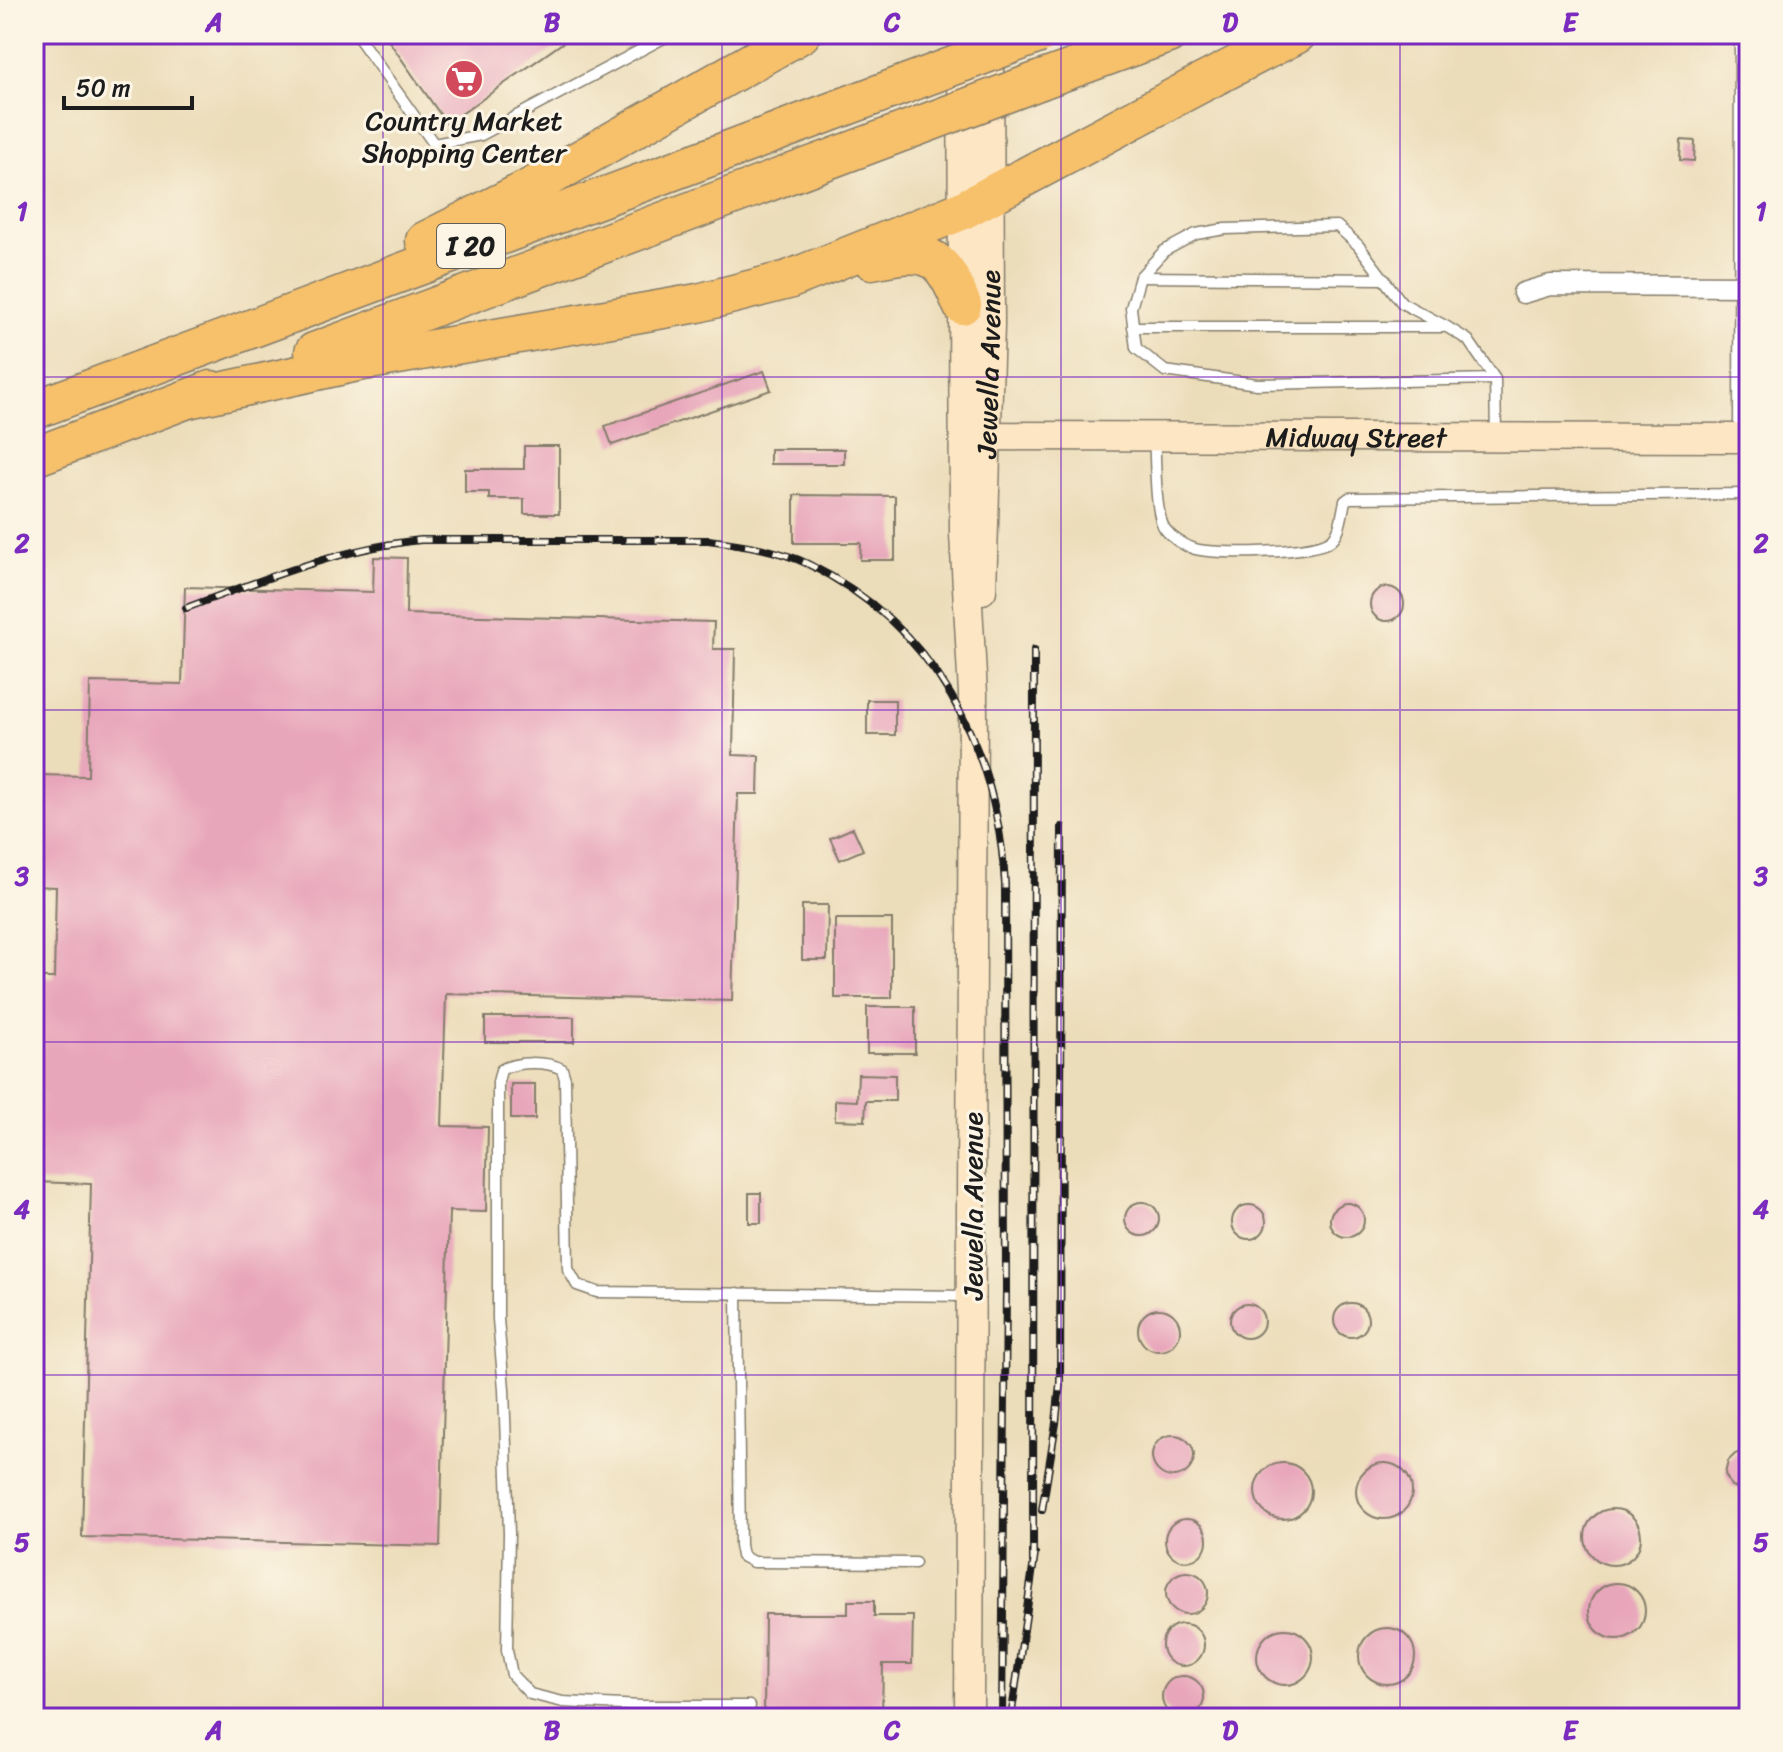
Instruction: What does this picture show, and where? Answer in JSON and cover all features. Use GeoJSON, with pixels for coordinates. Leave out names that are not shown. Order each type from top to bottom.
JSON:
{"type":"FeatureCollection","features":[{"type":"Feature","properties":{"kind":"highway"},"geometry":{"type":"LineString","coordinates":[[311,306],[446,230],[530,188],[801,34]]}},
{"type":"Feature","properties":{"kind":"highway","name":"I 20"},"geometry":{"type":"LineString","coordinates":[[34,410],[1039,34]]}},
{"type":"Feature","properties":{"kind":"highway","name":"I 20"},"geometry":{"type":"LineString","coordinates":[[34,457],[1168,34]]}},
{"type":"Feature","properties":{"kind":"highway"},"geometry":{"type":"LineString","coordinates":[[788,280],[975,204],[1297,34]]}},
{"type":"Feature","properties":{"kind":"highway"},"geometry":{"type":"LineString","coordinates":[[188,399],[358,362],[698,303],[875,259],[908,254],[922,254],[940,265],[947,272],[962,305]]}},
{"type":"Feature","properties":{"kind":"main road","name":"Jewella Avenue"},"geometry":{"type":"LineString","coordinates":[[962,34],[975,204],[990,325],[975,436]]}},
{"type":"Feature","properties":{"kind":"main road","name":"Jewella Avenue"},"geometry":{"type":"LineString","coordinates":[[969,1718],[973,694],[984,563],[962,305],[975,204],[989,34]]}},
{"type":"Feature","properties":{"kind":"main road","name":"Midway Street"},"geometry":{"type":"LineString","coordinates":[[975,436],[1746,438]]}},
{"type":"Feature","properties":{"kind":"street"},"geometry":{"type":"LineString","coordinates":[[1745,34],[1746,438]]}},
{"type":"Feature","properties":{"kind":"street"},"geometry":{"type":"LineString","coordinates":[[1523,293],[1550,285],[1746,286]]}},
{"type":"Feature","properties":{"kind":"lane"},"geometry":{"type":"LineString","coordinates":[[356,34],[434,144],[481,135],[671,34]]}},
{"type":"Feature","properties":{"kind":"lane"},"geometry":{"type":"LineString","coordinates":[[1495,379],[1257,384],[1165,371],[1136,348],[1131,308],[1140,277],[1164,251],[1196,234],[1225,229],[1337,226],[1358,245],[1402,303],[1468,340],[1495,379],[1496,437]]}},
{"type":"Feature","properties":{"kind":"lane"},"geometry":{"type":"LineString","coordinates":[[1140,277],[1385,279]]}},
{"type":"Feature","properties":{"kind":"lane"},"geometry":{"type":"LineString","coordinates":[[1133,327],[1447,327]]}},
{"type":"Feature","properties":{"kind":"lane"},"geometry":{"type":"LineString","coordinates":[[1154,435],[1158,512],[1162,526],[1174,538],[1198,550],[1248,553],[1314,547],[1329,542],[1336,535],[1345,501],[1349,498],[1749,494]]}},
{"type":"Feature","properties":{"kind":"lane"},"geometry":{"type":"LineString","coordinates":[[750,1706],[563,1702],[530,1694],[512,1675],[507,1650],[508,1517],[504,1389],[498,1319],[498,1082],[501,1070],[511,1065],[553,1065],[562,1069],[565,1079],[568,1269],[577,1285],[597,1292],[971,1296]]}},
{"type":"Feature","properties":{"kind":"lane"},"geometry":{"type":"LineString","coordinates":[[737,1293],[742,1556],[753,1562],[915,1563]]}},
{"type":"Feature","properties":{"kind":"building","name":"Country Market Shopping Center"},"geometry":{"type":"Polygon","coordinates":[[[384,34],[575,34],[447,124],[384,34]]]}},
{"type":"Feature","properties":{"kind":"building"},"geometry":{"type":"Polygon","coordinates":[[[1681,140],[1695,141],[1694,161],[1680,160],[1681,140]]]}},
{"type":"Feature","properties":{"kind":"building"},"geometry":{"type":"Polygon","coordinates":[[[764,371],[771,390],[612,445],[605,426],[764,371]]]}},
{"type":"Feature","properties":{"kind":"building"},"geometry":{"type":"Polygon","coordinates":[[[524,446],[559,446],[559,514],[524,514],[524,499],[489,499],[489,492],[465,492],[465,469],[524,469],[524,446]]]}},
{"type":"Feature","properties":{"kind":"building"},"geometry":{"type":"Polygon","coordinates":[[[770,449],[844,449],[844,464],[770,464],[770,449]]]}},
{"type":"Feature","properties":{"kind":"building"},"geometry":{"type":"Polygon","coordinates":[[[794,495],[895,496],[895,560],[860,560],[861,543],[794,543],[794,495]]]}},
{"type":"Feature","properties":{"kind":"building"},"geometry":{"type":"Polygon","coordinates":[[[374,557],[407,558],[406,614],[714,622],[713,649],[735,649],[733,755],[759,756],[758,794],[738,794],[732,1001],[446,994],[442,1126],[488,1127],[486,1212],[449,1211],[440,1546],[82,1537],[91,1184],[34,1182],[34,978],[54,978],[56,887],[34,886],[34,775],[88,776],[90,682],[182,684],[185,587],[373,592],[374,557]]]}},
{"type":"Feature","properties":{"kind":"building"},"geometry":{"type":"Polygon","coordinates":[[[1387,587],[1399,592],[1404,604],[1399,616],[1387,621],[1375,616],[1370,604],[1375,592],[1387,587]]]}},
{"type":"Feature","properties":{"kind":"building"},"geometry":{"type":"Polygon","coordinates":[[[867,700],[895,700],[895,735],[867,735],[867,700]]]}},
{"type":"Feature","properties":{"kind":"building"},"geometry":{"type":"Polygon","coordinates":[[[853,828],[863,850],[840,860],[830,838],[853,828]]]}},
{"type":"Feature","properties":{"kind":"building"},"geometry":{"type":"Polygon","coordinates":[[[802,905],[828,905],[827,960],[802,960],[802,905]]]}},
{"type":"Feature","properties":{"kind":"building"},"geometry":{"type":"Polygon","coordinates":[[[835,919],[892,919],[892,998],[835,998],[835,919]]]}},
{"type":"Feature","properties":{"kind":"building"},"geometry":{"type":"Polygon","coordinates":[[[867,1007],[915,1007],[915,1053],[867,1053],[867,1007]]]}},
{"type":"Feature","properties":{"kind":"building"},"geometry":{"type":"Polygon","coordinates":[[[485,1017],[574,1017],[574,1042],[485,1042],[485,1017]]]}},
{"type":"Feature","properties":{"kind":"building"},"geometry":{"type":"Polygon","coordinates":[[[858,1074],[895,1075],[895,1101],[866,1101],[865,1121],[835,1120],[835,1100],[857,1101],[858,1074]]]}},
{"type":"Feature","properties":{"kind":"building"},"geometry":{"type":"Polygon","coordinates":[[[511,1084],[535,1084],[535,1119],[511,1119],[511,1084]]]}},
{"type":"Feature","properties":{"kind":"building"},"geometry":{"type":"Polygon","coordinates":[[[749,1193],[761,1193],[761,1223],[749,1223],[749,1193]]]}},
{"type":"Feature","properties":{"kind":"building"},"geometry":{"type":"Polygon","coordinates":[[[1142,1202],[1154,1207],[1159,1219],[1154,1231],[1142,1236],[1130,1231],[1125,1219],[1130,1207],[1142,1202]]]}},
{"type":"Feature","properties":{"kind":"building"},"geometry":{"type":"Polygon","coordinates":[[[1347,1203],[1359,1208],[1364,1220],[1359,1232],[1347,1237],[1335,1232],[1330,1220],[1335,1208],[1347,1203]]]}},
{"type":"Feature","properties":{"kind":"building"},"geometry":{"type":"Polygon","coordinates":[[[1249,1205],[1261,1210],[1266,1222],[1261,1234],[1249,1239],[1237,1234],[1232,1222],[1237,1210],[1249,1205]]]}},
{"type":"Feature","properties":{"kind":"building"},"geometry":{"type":"Polygon","coordinates":[[[1351,1303],[1363,1308],[1368,1320],[1363,1332],[1351,1337],[1339,1332],[1334,1320],[1339,1308],[1351,1303]]]}},
{"type":"Feature","properties":{"kind":"building"},"geometry":{"type":"Polygon","coordinates":[[[1247,1304],[1259,1309],[1264,1321],[1259,1333],[1247,1338],[1235,1333],[1230,1321],[1235,1309],[1247,1304]]]}},
{"type":"Feature","properties":{"kind":"building"},"geometry":{"type":"Polygon","coordinates":[[[1159,1309],[1174,1315],[1180,1330],[1174,1345],[1159,1351],[1144,1345],[1138,1330],[1144,1315],[1159,1309]]]}},
{"type":"Feature","properties":{"kind":"building"},"geometry":{"type":"Polygon","coordinates":[[[1173,1435],[1188,1441],[1194,1456],[1188,1471],[1173,1477],[1158,1471],[1152,1456],[1158,1441],[1173,1435]]]}},
{"type":"Feature","properties":{"kind":"building"},"geometry":{"type":"Polygon","coordinates":[[[1743,1451],[1749,1451],[1749,1491],[1746,1492],[1731,1486],[1725,1474],[1728,1461],[1743,1451]]]}},
{"type":"Feature","properties":{"kind":"building"},"geometry":{"type":"Polygon","coordinates":[[[1283,1463],[1302,1472],[1311,1491],[1302,1510],[1283,1519],[1264,1510],[1255,1491],[1264,1472],[1283,1463]]]}},
{"type":"Feature","properties":{"kind":"building"},"geometry":{"type":"Polygon","coordinates":[[[1384,1463],[1403,1472],[1412,1491],[1403,1510],[1384,1519],[1365,1510],[1356,1491],[1365,1472],[1384,1463]]]}},
{"type":"Feature","properties":{"kind":"building"},"geometry":{"type":"Polygon","coordinates":[[[1613,1509],[1632,1518],[1641,1537],[1632,1556],[1613,1565],[1594,1556],[1585,1537],[1594,1518],[1613,1509]]]}},
{"type":"Feature","properties":{"kind":"building"},"geometry":{"type":"Polygon","coordinates":[[[1186,1519],[1201,1525],[1207,1540],[1201,1555],[1186,1561],[1171,1555],[1165,1540],[1171,1525],[1186,1519]]]}},
{"type":"Feature","properties":{"kind":"building"},"geometry":{"type":"Polygon","coordinates":[[[1187,1572],[1202,1578],[1208,1593],[1202,1608],[1187,1614],[1172,1608],[1166,1593],[1172,1578],[1187,1572]]]}},
{"type":"Feature","properties":{"kind":"building"},"geometry":{"type":"Polygon","coordinates":[[[1617,1583],[1636,1592],[1645,1611],[1636,1630],[1617,1639],[1598,1630],[1589,1611],[1598,1592],[1617,1583]]]}},
{"type":"Feature","properties":{"kind":"building"},"geometry":{"type":"Polygon","coordinates":[[[848,1601],[874,1601],[874,1616],[913,1616],[912,1664],[883,1664],[882,1717],[764,1716],[765,1614],[848,1614],[848,1601]]]}},
{"type":"Feature","properties":{"kind":"building"},"geometry":{"type":"Polygon","coordinates":[[[1183,1624],[1198,1630],[1204,1645],[1198,1660],[1183,1666],[1168,1660],[1162,1645],[1168,1630],[1183,1624]]]}},
{"type":"Feature","properties":{"kind":"building"},"geometry":{"type":"Polygon","coordinates":[[[1387,1628],[1406,1637],[1415,1656],[1406,1675],[1387,1684],[1368,1675],[1359,1656],[1368,1637],[1387,1628]]]}},
{"type":"Feature","properties":{"kind":"building"},"geometry":{"type":"Polygon","coordinates":[[[1285,1629],[1304,1638],[1313,1657],[1304,1676],[1285,1685],[1266,1676],[1257,1657],[1266,1638],[1285,1629]]]}},
{"type":"Feature","properties":{"kind":"building"},"geometry":{"type":"Polygon","coordinates":[[[1183,1676],[1198,1682],[1204,1697],[1198,1712],[1183,1718],[1168,1712],[1162,1697],[1168,1682],[1183,1676]]]}},
{"type":"Feature","properties":{"kind":"railway"},"geometry":{"type":"LineString","coordinates":[[186,608],[331,558],[421,540],[708,540],[746,545],[808,564],[853,590],[891,621],[924,656],[951,696],[973,739],[989,785],[1005,884],[1006,1291],[1002,1718]]}},
{"type":"Feature","properties":{"kind":"railway"},"geometry":{"type":"LineString","coordinates":[[1033,1561],[1034,650]]}},
{"type":"Feature","properties":{"kind":"railway"},"geometry":{"type":"LineString","coordinates":[[1042,1510],[1060,1383],[1062,827]]}},
{"type":"Feature","properties":{"kind":"railway"},"geometry":{"type":"LineString","coordinates":[[1011,1718],[1035,1554]]}},
{"type":"Feature","properties":{"kind":"place","name":"Country Market Shopping Center"},"geometry":{"type":"Point","coordinates":[464,79]}}]}
